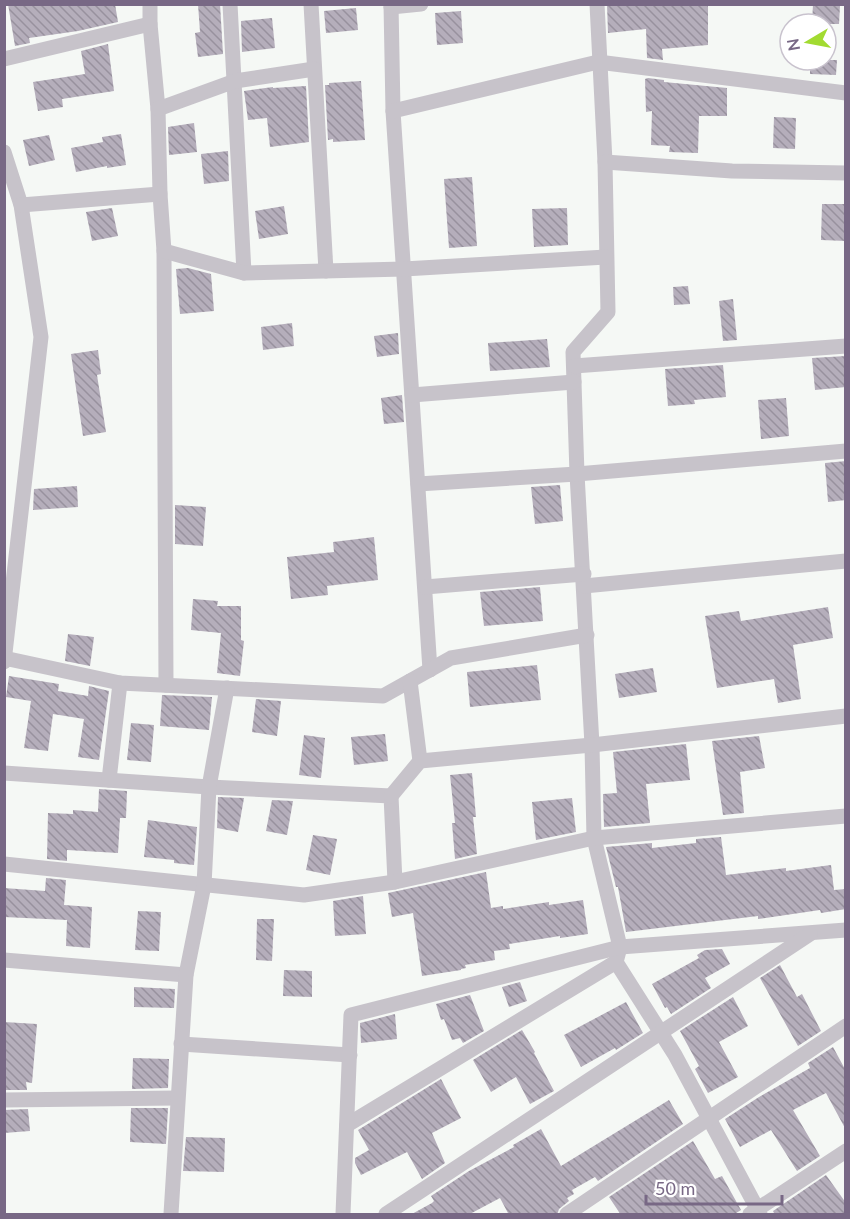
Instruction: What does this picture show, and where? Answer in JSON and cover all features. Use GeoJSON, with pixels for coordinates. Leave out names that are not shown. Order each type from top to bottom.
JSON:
{"type":"FeatureCollection","features":[{"type":"Feature","properties":{"kind":"street"},"geometry":{"type":"LineString","coordinates":[[150,4],[158,109],[164,251],[166,685]]}},
{"type":"Feature","properties":{"kind":"street"},"geometry":{"type":"LineString","coordinates":[[230,4],[244,273]]}},
{"type":"Feature","properties":{"kind":"street"},"geometry":{"type":"LineString","coordinates":[[311,4],[326,271]]}},
{"type":"Feature","properties":{"kind":"street"},"geometry":{"type":"LineString","coordinates":[[422,4],[391,6],[393,111],[430,670]]}},
{"type":"Feature","properties":{"kind":"street"},"geometry":{"type":"LineString","coordinates":[[597,4],[598,62],[605,162],[608,312],[573,352],[592,745],[594,838],[618,955],[675,1055],[756,1213],[846,1151]]}},
{"type":"Feature","properties":{"kind":"street"},"geometry":{"type":"LineString","coordinates":[[4,59],[150,24]]}},
{"type":"Feature","properties":{"kind":"street"},"geometry":{"type":"LineString","coordinates":[[393,111],[598,62],[846,93]]}},
{"type":"Feature","properties":{"kind":"street"},"geometry":{"type":"LineString","coordinates":[[158,109],[235,81],[314,69]]}},
{"type":"Feature","properties":{"kind":"street"},"geometry":{"type":"LineString","coordinates":[[4,152],[21,205],[41,337],[5,659],[120,682],[383,696],[451,658],[587,635]]}},
{"type":"Feature","properties":{"kind":"street"},"geometry":{"type":"LineString","coordinates":[[605,162],[732,171],[846,173]]}},
{"type":"Feature","properties":{"kind":"street"},"geometry":{"type":"LineString","coordinates":[[21,205],[160,194]]}},
{"type":"Feature","properties":{"kind":"street"},"geometry":{"type":"LineString","coordinates":[[164,251],[244,273],[404,269],[606,257]]}},
{"type":"Feature","properties":{"kind":"street"},"geometry":{"type":"LineString","coordinates":[[574,366],[846,346]]}},
{"type":"Feature","properties":{"kind":"street"},"geometry":{"type":"LineString","coordinates":[[412,395],[574,382]]}},
{"type":"Feature","properties":{"kind":"street"},"geometry":{"type":"LineString","coordinates":[[418,484],[578,474],[846,452]]}},
{"type":"Feature","properties":{"kind":"street"},"geometry":{"type":"LineString","coordinates":[[425,587],[584,580],[846,561]]}},
{"type":"Feature","properties":{"kind":"street"},"geometry":{"type":"LineString","coordinates":[[395,882],[392,796],[420,761],[410,681]]}},
{"type":"Feature","properties":{"kind":"street"},"geometry":{"type":"LineString","coordinates":[[109,780],[120,682]]}},
{"type":"Feature","properties":{"kind":"street"},"geometry":{"type":"LineString","coordinates":[[171,1215],[186,975],[204,885],[209,787],[227,688]]}},
{"type":"Feature","properties":{"kind":"street"},"geometry":{"type":"LineString","coordinates":[[420,761],[592,745],[846,716]]}},
{"type":"Feature","properties":{"kind":"street"},"geometry":{"type":"LineString","coordinates":[[4,773],[209,787],[392,796]]}},
{"type":"Feature","properties":{"kind":"street"},"geometry":{"type":"LineString","coordinates":[[4,864],[304,896],[395,882],[594,838],[846,816]]}},
{"type":"Feature","properties":{"kind":"street"},"geometry":{"type":"LineString","coordinates":[[343,1215],[351,1015],[618,955],[846,930]]}},
{"type":"Feature","properties":{"kind":"street"},"geometry":{"type":"LineString","coordinates":[[386,1215],[813,932]]}},
{"type":"Feature","properties":{"kind":"street"},"geometry":{"type":"LineString","coordinates":[[346,1125],[618,955]]}},
{"type":"Feature","properties":{"kind":"street"},"geometry":{"type":"LineString","coordinates":[[4,960],[186,975]]}},
{"type":"Feature","properties":{"kind":"street"},"geometry":{"type":"LineString","coordinates":[[567,1215],[846,1026]]}},
{"type":"Feature","properties":{"kind":"street"},"geometry":{"type":"LineString","coordinates":[[182,1044],[350,1055]]}},
{"type":"Feature","properties":{"kind":"street"},"geometry":{"type":"LineString","coordinates":[[4,1100],[177,1098]]}},
{"type":"Feature","properties":{"kind":"building"},"geometry":{"type":"Polygon","coordinates":[[[8,4],[115,4],[118,22],[29,38],[30,43],[15,46],[8,4]]]}},
{"type":"Feature","properties":{"kind":"building"},"geometry":{"type":"Polygon","coordinates":[[[198,4],[220,4],[223,54],[198,57],[195,33],[200,32],[198,4]]]}},
{"type":"Feature","properties":{"kind":"building"},"geometry":{"type":"Polygon","coordinates":[[[607,4],[708,4],[708,45],[662,49],[663,60],[647,58],[646,29],[608,33],[607,4]]]}},
{"type":"Feature","properties":{"kind":"building"},"geometry":{"type":"Polygon","coordinates":[[[813,4],[840,6],[839,24],[838,12],[813,12],[813,4]]]}},
{"type":"Feature","properties":{"kind":"building"},"geometry":{"type":"Polygon","coordinates":[[[356,8],[358,30],[326,33],[324,11],[356,8]]]}},
{"type":"Feature","properties":{"kind":"building"},"geometry":{"type":"Polygon","coordinates":[[[461,11],[463,43],[437,45],[435,13],[461,11]]]}},
{"type":"Feature","properties":{"kind":"building"},"geometry":{"type":"Polygon","coordinates":[[[272,18],[275,48],[242,52],[241,21],[272,18]]]}},
{"type":"Feature","properties":{"kind":"building"},"geometry":{"type":"Polygon","coordinates":[[[108,44],[114,91],[62,99],[63,107],[38,111],[33,82],[85,74],[81,51],[108,44]]]}},
{"type":"Feature","properties":{"kind":"building"},"geometry":{"type":"Polygon","coordinates":[[[810,72],[836,72],[836,75],[810,74],[810,72]]]}},
{"type":"Feature","properties":{"kind":"building"},"geometry":{"type":"Polygon","coordinates":[[[645,79],[664,80],[664,82],[727,88],[727,116],[699,116],[698,153],[669,152],[670,146],[651,145],[652,111],[646,112],[645,79]]]}},
{"type":"Feature","properties":{"kind":"building"},"geometry":{"type":"Polygon","coordinates":[[[361,81],[365,140],[333,142],[333,139],[328,140],[325,85],[361,81]]]}},
{"type":"Feature","properties":{"kind":"building"},"geometry":{"type":"Polygon","coordinates":[[[306,86],[309,142],[270,147],[267,118],[248,120],[244,91],[306,86]]]}},
{"type":"Feature","properties":{"kind":"building"},"geometry":{"type":"Polygon","coordinates":[[[774,117],[796,118],[795,149],[773,148],[774,117]]]}},
{"type":"Feature","properties":{"kind":"building"},"geometry":{"type":"Polygon","coordinates":[[[194,123],[197,152],[169,155],[168,127],[194,123]]]}},
{"type":"Feature","properties":{"kind":"building"},"geometry":{"type":"Polygon","coordinates":[[[121,134],[126,165],[76,172],[71,148],[103,142],[102,137],[121,134]]]}},
{"type":"Feature","properties":{"kind":"building"},"geometry":{"type":"Polygon","coordinates":[[[49,135],[55,160],[29,166],[23,140],[49,135]]]}},
{"type":"Feature","properties":{"kind":"building"},"geometry":{"type":"Polygon","coordinates":[[[228,151],[229,181],[204,184],[201,154],[228,151]]]}},
{"type":"Feature","properties":{"kind":"building"},"geometry":{"type":"Polygon","coordinates":[[[472,177],[477,246],[449,248],[444,179],[472,177]]]}},
{"type":"Feature","properties":{"kind":"building"},"geometry":{"type":"Polygon","coordinates":[[[822,204],[846,204],[846,241],[821,240],[822,204]]]}},
{"type":"Feature","properties":{"kind":"building"},"geometry":{"type":"Polygon","coordinates":[[[284,206],[288,234],[259,239],[255,211],[284,206]]]}},
{"type":"Feature","properties":{"kind":"building"},"geometry":{"type":"Polygon","coordinates":[[[112,208],[118,236],[92,241],[86,212],[112,208]]]}},
{"type":"Feature","properties":{"kind":"building"},"geometry":{"type":"Polygon","coordinates":[[[567,208],[568,245],[534,247],[532,209],[567,208]]]}},
{"type":"Feature","properties":{"kind":"building"},"geometry":{"type":"Polygon","coordinates":[[[188,268],[211,274],[214,311],[180,314],[176,269],[188,268]]]}},
{"type":"Feature","properties":{"kind":"building"},"geometry":{"type":"Polygon","coordinates":[[[688,286],[690,304],[674,305],[673,287],[688,286]]]}},
{"type":"Feature","properties":{"kind":"building"},"geometry":{"type":"Polygon","coordinates":[[[733,299],[737,340],[723,341],[719,301],[733,299]]]}},
{"type":"Feature","properties":{"kind":"building"},"geometry":{"type":"Polygon","coordinates":[[[292,323],[294,346],[263,350],[261,327],[292,323]]]}},
{"type":"Feature","properties":{"kind":"building"},"geometry":{"type":"Polygon","coordinates":[[[398,333],[399,354],[377,357],[374,336],[398,333]]]}},
{"type":"Feature","properties":{"kind":"building"},"geometry":{"type":"Polygon","coordinates":[[[547,339],[550,367],[490,371],[488,343],[547,339]]]}},
{"type":"Feature","properties":{"kind":"building"},"geometry":{"type":"Polygon","coordinates":[[[98,350],[101,374],[97,375],[106,432],[83,436],[71,354],[98,350]]]}},
{"type":"Feature","properties":{"kind":"building"},"geometry":{"type":"Polygon","coordinates":[[[846,356],[846,387],[815,390],[812,358],[846,356]]]}},
{"type":"Feature","properties":{"kind":"building"},"geometry":{"type":"Polygon","coordinates":[[[723,365],[726,397],[694,400],[695,404],[668,406],[665,369],[723,365]]]}},
{"type":"Feature","properties":{"kind":"building"},"geometry":{"type":"Polygon","coordinates":[[[402,395],[404,422],[384,424],[381,398],[402,395]]]}},
{"type":"Feature","properties":{"kind":"building"},"geometry":{"type":"Polygon","coordinates":[[[786,398],[789,436],[761,439],[758,400],[786,398]]]}},
{"type":"Feature","properties":{"kind":"building"},"geometry":{"type":"Polygon","coordinates":[[[846,461],[846,500],[828,502],[825,463],[846,461]]]}},
{"type":"Feature","properties":{"kind":"building"},"geometry":{"type":"Polygon","coordinates":[[[560,485],[563,521],[535,524],[531,487],[560,485]]]}},
{"type":"Feature","properties":{"kind":"building"},"geometry":{"type":"Polygon","coordinates":[[[77,486],[78,507],[33,510],[34,489],[77,486]]]}},
{"type":"Feature","properties":{"kind":"building"},"geometry":{"type":"Polygon","coordinates":[[[175,505],[206,507],[203,546],[175,544],[175,505]]]}},
{"type":"Feature","properties":{"kind":"building"},"geometry":{"type":"Polygon","coordinates":[[[374,537],[378,580],[327,586],[328,595],[291,599],[287,557],[334,552],[333,542],[374,537]]]}},
{"type":"Feature","properties":{"kind":"building"},"geometry":{"type":"Polygon","coordinates":[[[540,587],[543,621],[484,626],[480,592],[540,587]]]}},
{"type":"Feature","properties":{"kind":"building"},"geometry":{"type":"Polygon","coordinates":[[[193,599],[218,601],[217,606],[241,606],[241,640],[244,641],[240,676],[217,673],[221,633],[191,630],[193,599]]]}},
{"type":"Feature","properties":{"kind":"building"},"geometry":{"type":"Polygon","coordinates":[[[828,607],[833,638],[793,645],[801,699],[778,703],[774,679],[717,688],[705,616],[739,611],[741,621],[828,607]]]}},
{"type":"Feature","properties":{"kind":"building"},"geometry":{"type":"Polygon","coordinates":[[[68,634],[94,637],[90,666],[65,661],[68,634]]]}},
{"type":"Feature","properties":{"kind":"building"},"geometry":{"type":"Polygon","coordinates":[[[537,665],[541,700],[470,707],[467,672],[537,665]]]}},
{"type":"Feature","properties":{"kind":"building"},"geometry":{"type":"Polygon","coordinates":[[[653,668],[657,692],[619,698],[615,674],[653,668]]]}},
{"type":"Feature","properties":{"kind":"building"},"geometry":{"type":"Polygon","coordinates":[[[9,676],[59,684],[58,691],[88,696],[89,686],[109,691],[99,760],[78,757],[84,719],[53,714],[48,751],[24,748],[31,701],[6,697],[9,676]]]}},
{"type":"Feature","properties":{"kind":"building"},"geometry":{"type":"Polygon","coordinates":[[[162,695],[212,697],[209,730],[160,726],[162,695]]]}},
{"type":"Feature","properties":{"kind":"building"},"geometry":{"type":"Polygon","coordinates":[[[256,699],[281,701],[277,736],[252,732],[256,699]]]}},
{"type":"Feature","properties":{"kind":"building"},"geometry":{"type":"Polygon","coordinates":[[[131,723],[154,725],[151,762],[127,760],[131,723]]]}},
{"type":"Feature","properties":{"kind":"building"},"geometry":{"type":"Polygon","coordinates":[[[385,734],[388,761],[354,765],[351,737],[385,734]]]}},
{"type":"Feature","properties":{"kind":"building"},"geometry":{"type":"Polygon","coordinates":[[[304,735],[325,738],[321,778],[299,775],[304,735]]]}},
{"type":"Feature","properties":{"kind":"building"},"geometry":{"type":"Polygon","coordinates":[[[759,736],[765,768],[740,772],[744,813],[723,815],[712,741],[759,736]]]}},
{"type":"Feature","properties":{"kind":"building"},"geometry":{"type":"Polygon","coordinates":[[[686,744],[690,780],[646,784],[650,823],[604,827],[603,794],[617,793],[613,752],[686,744]]]}},
{"type":"Feature","properties":{"kind":"building"},"geometry":{"type":"Polygon","coordinates":[[[472,773],[477,854],[455,859],[452,823],[455,823],[450,775],[472,773]]]}},
{"type":"Feature","properties":{"kind":"building"},"geometry":{"type":"Polygon","coordinates":[[[99,789],[127,791],[126,818],[120,818],[118,853],[67,850],[67,861],[47,859],[48,813],[73,814],[73,810],[98,812],[99,789]]]}},
{"type":"Feature","properties":{"kind":"building"},"geometry":{"type":"Polygon","coordinates":[[[218,797],[244,798],[238,832],[217,828],[218,797]]]}},
{"type":"Feature","properties":{"kind":"building"},"geometry":{"type":"Polygon","coordinates":[[[572,798],[576,832],[536,840],[532,802],[572,798]]]}},
{"type":"Feature","properties":{"kind":"building"},"geometry":{"type":"Polygon","coordinates":[[[272,800],[293,801],[287,835],[266,831],[272,800]]]}},
{"type":"Feature","properties":{"kind":"building"},"geometry":{"type":"Polygon","coordinates":[[[148,820],[197,827],[194,865],[144,857],[148,820]]]}},
{"type":"Feature","properties":{"kind":"building"},"geometry":{"type":"Polygon","coordinates":[[[313,835],[337,839],[330,875],[306,870],[313,835]]]}},
{"type":"Feature","properties":{"kind":"building"},"geometry":{"type":"Polygon","coordinates":[[[721,837],[726,875],[831,865],[834,890],[846,889],[846,909],[821,913],[820,910],[758,919],[758,916],[626,932],[618,887],[616,887],[606,847],[652,843],[652,848],[696,843],[696,839],[721,837]]]}},
{"type":"Feature","properties":{"kind":"building"},"geometry":{"type":"Polygon","coordinates":[[[486,872],[491,908],[503,906],[503,909],[549,902],[549,905],[583,900],[588,934],[509,944],[510,949],[494,951],[495,960],[465,965],[466,968],[461,970],[422,976],[413,913],[392,917],[388,893],[486,872]]]}},
{"type":"Feature","properties":{"kind":"building"},"geometry":{"type":"Polygon","coordinates":[[[46,878],[66,880],[64,905],[92,907],[90,948],[66,946],[67,920],[4,917],[4,888],[45,891],[46,878]]]}},
{"type":"Feature","properties":{"kind":"building"},"geometry":{"type":"Polygon","coordinates":[[[363,896],[366,934],[335,936],[333,901],[363,896]]]}},
{"type":"Feature","properties":{"kind":"building"},"geometry":{"type":"Polygon","coordinates":[[[138,911],[161,912],[159,951],[135,950],[138,911]]]}},
{"type":"Feature","properties":{"kind":"building"},"geometry":{"type":"Polygon","coordinates":[[[257,919],[274,919],[272,961],[256,960],[257,919]]]}},
{"type":"Feature","properties":{"kind":"building"},"geometry":{"type":"Polygon","coordinates":[[[722,949],[730,964],[705,978],[711,988],[671,1014],[667,1007],[665,1008],[652,984],[699,958],[697,955],[705,950],[722,949]]]}},
{"type":"Feature","properties":{"kind":"building"},"geometry":{"type":"Polygon","coordinates":[[[780,965],[797,997],[802,994],[821,1031],[798,1046],[760,978],[780,965]]]}},
{"type":"Feature","properties":{"kind":"building"},"geometry":{"type":"Polygon","coordinates":[[[284,970],[312,971],[312,997],[283,996],[284,970]]]}},
{"type":"Feature","properties":{"kind":"building"},"geometry":{"type":"Polygon","coordinates":[[[520,982],[527,1001],[509,1007],[502,987],[520,982]]]}},
{"type":"Feature","properties":{"kind":"building"},"geometry":{"type":"Polygon","coordinates":[[[134,987],[175,989],[174,1008],[134,1007],[134,987]]]}},
{"type":"Feature","properties":{"kind":"building"},"geometry":{"type":"Polygon","coordinates":[[[470,995],[484,1031],[463,1043],[460,1038],[452,1040],[444,1019],[441,1020],[436,1004],[470,995]]]}},
{"type":"Feature","properties":{"kind":"building"},"geometry":{"type":"Polygon","coordinates":[[[733,997],[748,1026],[719,1042],[738,1077],[708,1093],[695,1069],[699,1066],[680,1031],[733,997]]]}},
{"type":"Feature","properties":{"kind":"building"},"geometry":{"type":"Polygon","coordinates":[[[626,1002],[643,1033],[616,1050],[615,1048],[581,1067],[564,1035],[626,1002]]]}},
{"type":"Feature","properties":{"kind":"building"},"geometry":{"type":"Polygon","coordinates":[[[395,1014],[397,1039],[361,1043],[360,1023],[395,1014]]]}},
{"type":"Feature","properties":{"kind":"building"},"geometry":{"type":"Polygon","coordinates":[[[4,1022],[37,1024],[32,1083],[26,1082],[27,1090],[4,1090],[4,1022]]]}},
{"type":"Feature","properties":{"kind":"building"},"geometry":{"type":"Polygon","coordinates":[[[522,1030],[554,1091],[530,1104],[516,1077],[491,1092],[473,1060],[522,1030]]]}},
{"type":"Feature","properties":{"kind":"building"},"geometry":{"type":"Polygon","coordinates":[[[833,1047],[846,1071],[846,1130],[826,1093],[793,1110],[820,1156],[797,1171],[771,1130],[740,1147],[725,1119],[810,1068],[808,1063],[833,1047]]]}},
{"type":"Feature","properties":{"kind":"building"},"geometry":{"type":"Polygon","coordinates":[[[133,1058],[169,1059],[168,1088],[132,1089],[133,1058]]]}},
{"type":"Feature","properties":{"kind":"building"},"geometry":{"type":"Polygon","coordinates":[[[441,1079],[461,1118],[432,1133],[445,1163],[422,1179],[407,1152],[361,1175],[355,1158],[369,1150],[358,1130],[441,1079]]]}},
{"type":"Feature","properties":{"kind":"building"},"geometry":{"type":"Polygon","coordinates":[[[669,1100],[683,1124],[598,1181],[595,1177],[572,1190],[574,1194],[567,1198],[569,1201],[559,1209],[557,1215],[509,1215],[500,1198],[468,1215],[410,1215],[432,1203],[434,1201],[431,1196],[469,1171],[514,1147],[513,1145],[541,1129],[561,1166],[669,1100]]]}},
{"type":"Feature","properties":{"kind":"building"},"geometry":{"type":"Polygon","coordinates":[[[131,1108],[168,1108],[166,1144],[130,1142],[131,1108]]]}},
{"type":"Feature","properties":{"kind":"building"},"geometry":{"type":"Polygon","coordinates":[[[28,1109],[30,1131],[4,1133],[4,1110],[28,1109]]]}},
{"type":"Feature","properties":{"kind":"building"},"geometry":{"type":"Polygon","coordinates":[[[186,1137],[225,1138],[224,1172],[183,1171],[186,1137]]]}},
{"type":"Feature","properties":{"kind":"building"},"geometry":{"type":"Polygon","coordinates":[[[693,1141],[715,1179],[722,1176],[741,1210],[733,1215],[621,1215],[609,1197],[693,1141]]]}},
{"type":"Feature","properties":{"kind":"building"},"geometry":{"type":"Polygon","coordinates":[[[826,1175],[846,1203],[846,1215],[775,1215],[773,1211],[826,1175]]]}}]}
